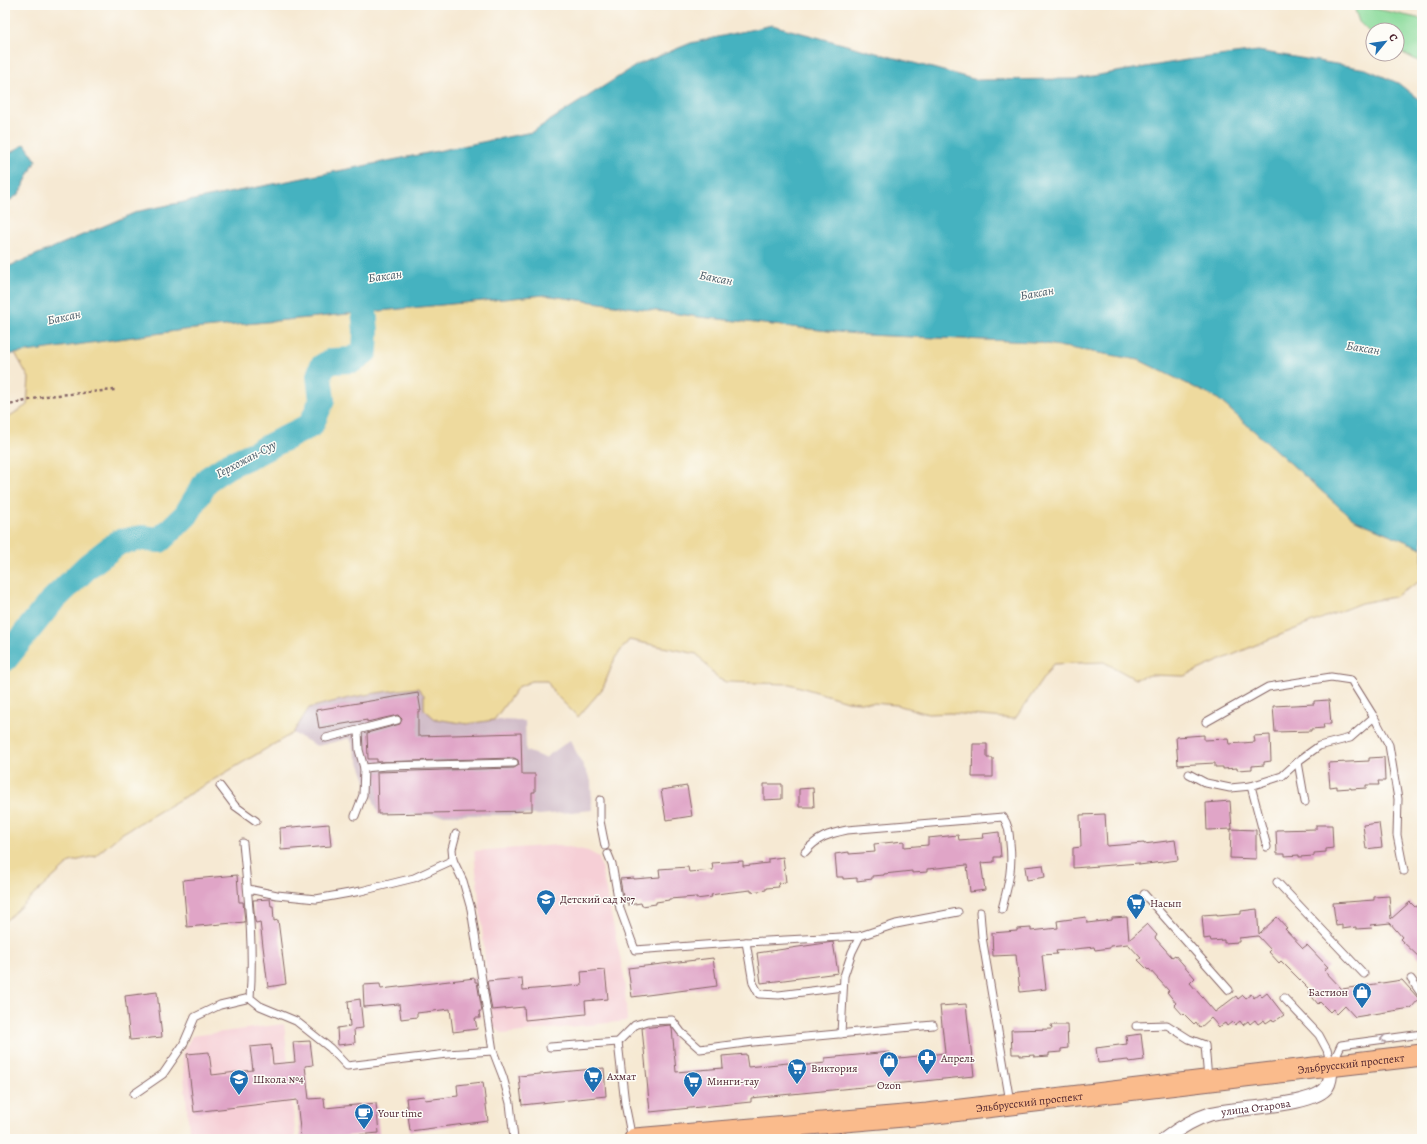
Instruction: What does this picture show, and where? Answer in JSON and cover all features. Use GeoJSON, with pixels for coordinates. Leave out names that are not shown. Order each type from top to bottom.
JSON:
{"type":"FeatureCollection","features":[{"type":"Feature","properties":{"kind":"main road","name":"Эльбрусский проспект"},"geometry":{"type":"LineString","coordinates":[[635,1139],[927,1114],[1208,1080],[1416,1057]]}},
{"type":"Feature","properties":{"kind":"street","name":"улица Отарова"},"geometry":{"type":"LineString","coordinates":[[1165,1139],[1192,1122],[1210,1114],[1280,1105],[1320,1094],[1327,1087],[1330,1078],[1331,1066]]}},
{"type":"Feature","properties":{"kind":"lane"},"geometry":{"type":"LineString","coordinates":[[1206,722],[1268,687],[1331,677],[1351,680],[1389,744],[1398,799],[1397,836],[1404,871]]}},
{"type":"Feature","properties":{"kind":"lane"},"geometry":{"type":"LineString","coordinates":[[1189,774],[1206,784],[1230,788],[1251,786],[1282,776],[1319,746],[1350,738],[1374,717]]}},
{"type":"Feature","properties":{"kind":"lane"},"geometry":{"type":"LineString","coordinates":[[326,738],[397,720]]}},
{"type":"Feature","properties":{"kind":"lane"},"geometry":{"type":"LineString","coordinates":[[355,816],[363,795],[364,768],[359,750],[358,730]]}},
{"type":"Feature","properties":{"kind":"lane"},"geometry":{"type":"LineString","coordinates":[[1298,762],[1305,802]]}},
{"type":"Feature","properties":{"kind":"lane"},"geometry":{"type":"LineString","coordinates":[[364,768],[386,766],[514,763]]}},
{"type":"Feature","properties":{"kind":"lane"},"geometry":{"type":"LineString","coordinates":[[220,786],[235,806],[256,821]]}},
{"type":"Feature","properties":{"kind":"lane"},"geometry":{"type":"LineString","coordinates":[[1251,786],[1267,847]]}},
{"type":"Feature","properties":{"kind":"lane"},"geometry":{"type":"LineString","coordinates":[[600,800],[600,821],[605,846]]}},
{"type":"Feature","properties":{"kind":"lane"},"geometry":{"type":"LineString","coordinates":[[805,852],[813,842],[828,834],[847,830],[1002,817],[1008,825],[1012,860],[1010,879],[1002,909]]}},
{"type":"Feature","properties":{"kind":"lane"},"geometry":{"type":"LineString","coordinates":[[456,834],[452,849],[453,860],[463,881],[471,909],[493,1051],[503,1077],[510,1103],[514,1139]]}},
{"type":"Feature","properties":{"kind":"lane"},"geometry":{"type":"LineString","coordinates":[[243,844],[248,890],[251,969],[250,998]]}},
{"type":"Feature","properties":{"kind":"lane"},"geometry":{"type":"LineString","coordinates":[[608,854],[612,864],[620,909],[635,950],[860,936],[896,924],[958,912]]}},
{"type":"Feature","properties":{"kind":"lane"},"geometry":{"type":"LineString","coordinates":[[248,890],[316,899],[360,891],[414,878],[453,860]]}},
{"type":"Feature","properties":{"kind":"lane"},"geometry":{"type":"LineString","coordinates":[[1278,882],[1364,974]]}},
{"type":"Feature","properties":{"kind":"lane"},"geometry":{"type":"LineString","coordinates":[[1144,894],[1229,990]]}},
{"type":"Feature","properties":{"kind":"lane"},"geometry":{"type":"LineString","coordinates":[[980,912],[982,937],[1010,1104]]}},
{"type":"Feature","properties":{"kind":"lane"},"geometry":{"type":"LineString","coordinates":[[841,1034],[844,976],[860,936]]}},
{"type":"Feature","properties":{"kind":"lane"},"geometry":{"type":"LineString","coordinates":[[746,942],[753,984],[759,994],[779,995],[843,987]]}},
{"type":"Feature","properties":{"kind":"lane"},"geometry":{"type":"LineString","coordinates":[[1411,979],[1422,995]]}},
{"type":"Feature","properties":{"kind":"lane"},"geometry":{"type":"LineString","coordinates":[[250,998],[260,1006],[296,1020],[330,1048],[348,1066],[447,1054],[493,1051]]}},
{"type":"Feature","properties":{"kind":"lane"},"geometry":{"type":"LineString","coordinates":[[134,1094],[163,1074],[183,1045],[195,1018],[220,1006],[250,998]]}},
{"type":"Feature","properties":{"kind":"lane"},"geometry":{"type":"LineString","coordinates":[[1284,998],[1319,1035],[1327,1050],[1331,1066]]}},
{"type":"Feature","properties":{"kind":"lane"},"geometry":{"type":"LineString","coordinates":[[550,1047],[618,1042],[635,1025],[648,1021],[672,1020],[681,1032],[700,1049],[753,1042],[933,1025]]}},
{"type":"Feature","properties":{"kind":"lane"},"geometry":{"type":"LineString","coordinates":[[1136,1026],[1167,1025],[1190,1039],[1205,1044],[1208,1080]]}},
{"type":"Feature","properties":{"kind":"lane"},"geometry":{"type":"LineString","coordinates":[[1331,1066],[1341,1045],[1422,1034]]}},
{"type":"Feature","properties":{"kind":"lane"},"geometry":{"type":"LineString","coordinates":[[618,1042],[625,1104],[632,1139]]}},
{"type":"Feature","properties":{"kind":"path"},"geometry":{"type":"LineString","coordinates":[[5,406],[46,396],[115,390]]}},
{"type":"Feature","properties":{"kind":"shaded area"},"geometry":{"type":"Polygon","coordinates":[[[418,688],[424,695],[424,709],[467,724],[494,720],[525,721],[526,751],[545,758],[570,740],[591,781],[592,810],[540,815],[379,815],[350,738],[317,746],[293,733],[309,708],[336,700],[389,691],[418,688]]]}},
{"type":"Feature","properties":{"kind":"shaded area","name":"Детский сад №7"},"geometry":{"type":"Polygon","coordinates":[[[559,845],[588,851],[599,857],[624,976],[627,1021],[503,1034],[492,1025],[474,851],[559,845]]]}},
{"type":"Feature","properties":{"kind":"shaded area","name":"Школа №4"},"geometry":{"type":"Polygon","coordinates":[[[284,1024],[296,1139],[190,1139],[182,1054],[192,1036],[284,1024]]]}},
{"type":"Feature","properties":{"kind":"green space"},"geometry":{"type":"Polygon","coordinates":[[[1354,7],[1372,8],[1422,19],[1422,63],[1405,54],[1405,22],[1365,22],[1365,28],[1359,22],[1354,7]]]}},
{"type":"Feature","properties":{"kind":"sand"},"geometry":{"type":"Polygon","coordinates":[[[544,295],[700,317],[866,335],[1035,342],[1139,360],[1218,399],[1353,519],[1422,548],[1422,580],[1394,597],[1361,603],[1265,641],[1184,676],[1151,675],[1135,679],[1104,662],[1053,664],[1015,719],[950,713],[928,714],[897,705],[847,701],[790,684],[726,682],[717,678],[697,654],[629,640],[615,658],[603,688],[578,717],[554,693],[547,681],[532,681],[518,687],[494,720],[467,724],[435,719],[424,709],[424,695],[418,688],[363,695],[336,701],[309,708],[293,733],[121,834],[95,856],[70,862],[5,921],[5,419],[27,405],[29,378],[15,353],[183,330],[544,295]]]}},
{"type":"Feature","properties":{"kind":"water","name":"Баксан"},"geometry":{"type":"Polygon","coordinates":[[[772,25],[977,80],[1075,79],[1187,60],[1258,51],[1366,69],[1398,83],[1422,102],[1422,548],[1353,519],[1218,399],[1139,360],[1035,342],[866,335],[700,317],[544,295],[183,330],[5,355],[5,268],[139,211],[532,132],[637,65],[691,43],[772,25]]]}},
{"type":"Feature","properties":{"kind":"water"},"geometry":{"type":"Polygon","coordinates":[[[25,144],[36,160],[19,194],[5,204],[5,156],[25,144]]]}},
{"type":"Feature","properties":{"kind":"building"},"geometry":{"type":"Polygon","coordinates":[[[418,693],[421,711],[418,711],[418,736],[521,733],[522,774],[535,774],[535,792],[532,792],[532,811],[378,814],[377,772],[514,768],[519,765],[518,760],[514,758],[377,762],[377,759],[368,759],[367,733],[400,724],[402,719],[398,715],[367,722],[367,720],[319,728],[316,710],[418,693]]]}},
{"type":"Feature","properties":{"kind":"building"},"geometry":{"type":"Polygon","coordinates":[[[1329,700],[1331,724],[1323,724],[1324,728],[1311,729],[1311,731],[1275,732],[1273,706],[1314,704],[1314,701],[1329,700]]]}},
{"type":"Feature","properties":{"kind":"building"},"geometry":{"type":"Polygon","coordinates":[[[1204,735],[1204,740],[1228,739],[1229,744],[1255,742],[1254,736],[1270,735],[1271,761],[1264,762],[1264,765],[1252,766],[1252,769],[1237,770],[1237,768],[1223,769],[1223,767],[1215,767],[1215,763],[1178,765],[1176,737],[1204,735]]]}},
{"type":"Feature","properties":{"kind":"building"},"geometry":{"type":"Polygon","coordinates":[[[973,744],[987,744],[987,758],[993,758],[993,777],[972,777],[973,744]]]}},
{"type":"Feature","properties":{"kind":"building"},"geometry":{"type":"Polygon","coordinates":[[[1384,757],[1385,781],[1378,781],[1379,785],[1366,785],[1366,788],[1351,789],[1337,789],[1337,786],[1330,787],[1328,763],[1369,761],[1369,758],[1384,757]]]}},
{"type":"Feature","properties":{"kind":"building"},"geometry":{"type":"Polygon","coordinates":[[[764,784],[782,784],[782,799],[764,800],[764,784]]]}},
{"type":"Feature","properties":{"kind":"building"},"geometry":{"type":"Polygon","coordinates":[[[687,786],[692,816],[666,820],[661,790],[687,786]]]}},
{"type":"Feature","properties":{"kind":"building"},"geometry":{"type":"Polygon","coordinates":[[[813,788],[814,807],[799,807],[799,789],[813,788]]]}},
{"type":"Feature","properties":{"kind":"building"},"geometry":{"type":"Polygon","coordinates":[[[1230,801],[1232,829],[1207,830],[1206,803],[1230,801]]]}},
{"type":"Feature","properties":{"kind":"building"},"geometry":{"type":"Polygon","coordinates":[[[1105,814],[1107,846],[1144,844],[1175,840],[1178,860],[1139,865],[1139,863],[1073,868],[1073,848],[1081,847],[1080,815],[1105,814]]]}},
{"type":"Feature","properties":{"kind":"building"},"geometry":{"type":"Polygon","coordinates":[[[1379,823],[1382,847],[1366,849],[1363,825],[1379,823]]]}},
{"type":"Feature","properties":{"kind":"building"},"geometry":{"type":"Polygon","coordinates":[[[329,824],[331,846],[281,850],[280,828],[329,824]]]}},
{"type":"Feature","properties":{"kind":"building"},"geometry":{"type":"Polygon","coordinates":[[[1316,825],[1332,825],[1333,848],[1326,849],[1326,852],[1314,853],[1314,856],[1299,857],[1299,855],[1285,856],[1285,854],[1277,854],[1276,830],[1316,829],[1316,825]]]}},
{"type":"Feature","properties":{"kind":"building"},"geometry":{"type":"Polygon","coordinates":[[[1231,829],[1256,830],[1256,859],[1230,858],[1231,829]]]}},
{"type":"Feature","properties":{"kind":"building"},"geometry":{"type":"Polygon","coordinates":[[[999,832],[1001,857],[994,857],[994,862],[981,863],[985,890],[970,892],[967,865],[927,869],[927,872],[912,873],[912,871],[884,874],[872,876],[872,879],[857,881],[857,878],[843,879],[843,877],[837,877],[835,854],[849,852],[849,854],[875,852],[874,844],[904,841],[904,847],[928,845],[928,838],[958,835],[959,840],[984,838],[983,834],[999,832]]]}},
{"type":"Feature","properties":{"kind":"building"},"geometry":{"type":"Polygon","coordinates":[[[783,857],[786,882],[778,883],[779,887],[766,888],[766,890],[751,892],[751,890],[724,893],[711,895],[712,897],[696,899],[696,897],[669,899],[656,902],[656,904],[642,906],[641,903],[628,905],[628,902],[624,902],[620,879],[660,877],[659,869],[688,867],[689,872],[713,870],[712,863],[743,861],[743,866],[768,863],[768,859],[783,857]]]}},
{"type":"Feature","properties":{"kind":"building"},"geometry":{"type":"Polygon","coordinates":[[[1043,865],[1045,877],[1027,880],[1025,867],[1043,865]]]}},
{"type":"Feature","properties":{"kind":"building"},"geometry":{"type":"Polygon","coordinates":[[[237,875],[239,902],[243,902],[245,922],[187,927],[183,880],[237,875]]]}},
{"type":"Feature","properties":{"kind":"building"},"geometry":{"type":"Polygon","coordinates":[[[1389,896],[1391,919],[1410,902],[1422,911],[1422,960],[1400,939],[1402,937],[1390,923],[1371,925],[1372,928],[1356,929],[1356,927],[1342,929],[1342,925],[1336,926],[1333,903],[1374,900],[1374,897],[1389,896]]]}},
{"type":"Feature","properties":{"kind":"building"},"geometry":{"type":"Polygon","coordinates":[[[270,899],[271,906],[273,906],[274,921],[278,920],[286,984],[268,987],[260,922],[256,923],[255,921],[253,900],[270,899]]]}},
{"type":"Feature","properties":{"kind":"building"},"geometry":{"type":"Polygon","coordinates":[[[1257,909],[1259,934],[1277,917],[1287,928],[1285,929],[1303,948],[1307,945],[1328,967],[1324,970],[1342,989],[1402,980],[1419,999],[1411,1008],[1355,1017],[1345,1006],[1337,1014],[1333,1009],[1330,1012],[1320,1002],[1318,1004],[1308,992],[1310,990],[1281,961],[1279,963],[1269,952],[1271,950],[1258,936],[1239,938],[1239,942],[1224,943],[1224,940],[1211,941],[1210,938],[1204,939],[1202,915],[1217,914],[1217,916],[1241,914],[1241,911],[1257,909]]]}},
{"type":"Feature","properties":{"kind":"building"},"geometry":{"type":"Polygon","coordinates":[[[1086,917],[1087,923],[1112,920],[1112,918],[1127,917],[1129,940],[1147,924],[1157,935],[1155,938],[1172,957],[1175,955],[1195,978],[1190,983],[1215,1012],[1236,996],[1238,999],[1243,995],[1246,998],[1251,994],[1254,998],[1259,994],[1262,997],[1267,993],[1284,1015],[1274,1022],[1272,1019],[1266,1023],[1264,1020],[1258,1024],[1255,1020],[1250,1024],[1248,1021],[1243,1025],[1240,1021],[1235,1025],[1232,1022],[1227,1026],[1225,1023],[1219,1027],[1211,1018],[1200,1028],[1196,1022],[1194,1024],[1174,1005],[1176,1003],[1167,992],[1169,991],[1149,969],[1148,970],[1138,960],[1141,958],[1128,944],[1110,946],[1110,948],[1095,950],[1094,947],[1056,951],[1057,954],[1042,955],[1046,989],[1020,992],[1016,955],[993,956],[992,933],[1017,931],[1017,929],[1031,928],[1031,931],[1058,928],[1057,921],[1086,917]]]}},
{"type":"Feature","properties":{"kind":"building"},"geometry":{"type":"Polygon","coordinates":[[[833,942],[838,973],[761,983],[757,953],[833,942]]]}},
{"type":"Feature","properties":{"kind":"building"},"geometry":{"type":"Polygon","coordinates":[[[713,958],[717,986],[632,997],[628,968],[713,958]]]}},
{"type":"Feature","properties":{"kind":"building"},"geometry":{"type":"Polygon","coordinates":[[[605,970],[608,999],[585,1001],[586,1014],[525,1020],[524,1007],[492,1010],[487,981],[522,978],[523,990],[582,985],[581,972],[605,970]]]}},
{"type":"Feature","properties":{"kind":"building"},"geometry":{"type":"Polygon","coordinates":[[[475,978],[482,1011],[479,1011],[480,1018],[475,1018],[477,1029],[453,1032],[450,1009],[417,1013],[417,1017],[401,1019],[399,1004],[364,1007],[363,985],[380,984],[381,989],[475,978]]]}},
{"type":"Feature","properties":{"kind":"building"},"geometry":{"type":"Polygon","coordinates":[[[157,992],[162,1037],[130,1040],[125,996],[157,992]]]}},
{"type":"Feature","properties":{"kind":"building"},"geometry":{"type":"Polygon","coordinates":[[[360,999],[363,1028],[354,1029],[355,1043],[338,1045],[337,1028],[350,1026],[348,1001],[360,999]]]}},
{"type":"Feature","properties":{"kind":"building"},"geometry":{"type":"Polygon","coordinates":[[[966,1004],[974,1076],[751,1098],[751,1102],[650,1112],[642,1028],[670,1025],[672,1028],[676,1072],[723,1068],[722,1056],[746,1054],[748,1067],[788,1063],[789,1067],[825,1063],[825,1058],[890,1052],[891,1059],[945,1053],[940,1006],[966,1004]]]}},
{"type":"Feature","properties":{"kind":"building"},"geometry":{"type":"Polygon","coordinates":[[[1051,1025],[1067,1025],[1068,1048],[1061,1049],[1061,1052],[1049,1053],[1049,1056],[1034,1057],[1034,1055],[1020,1056],[1020,1054],[1012,1054],[1011,1030],[1052,1029],[1051,1025]]]}},
{"type":"Feature","properties":{"kind":"building"},"geometry":{"type":"Polygon","coordinates":[[[1141,1034],[1144,1060],[1098,1063],[1096,1048],[1127,1044],[1126,1036],[1141,1034]]]}},
{"type":"Feature","properties":{"kind":"building"},"geometry":{"type":"Polygon","coordinates":[[[310,1041],[313,1065],[305,1066],[309,1099],[324,1098],[325,1108],[376,1103],[379,1133],[301,1139],[297,1100],[194,1112],[187,1054],[209,1052],[212,1075],[253,1070],[250,1047],[271,1045],[273,1064],[295,1062],[293,1042],[310,1041]]]}},
{"type":"Feature","properties":{"kind":"building"},"geometry":{"type":"Polygon","coordinates":[[[604,1068],[606,1096],[522,1105],[519,1076],[604,1068]]]}},
{"type":"Feature","properties":{"kind":"building"},"geometry":{"type":"Polygon","coordinates":[[[483,1082],[488,1121],[410,1131],[406,1098],[424,1096],[425,1100],[458,1096],[457,1085],[483,1082]]]}},
{"type":"Feature","properties":{"kind":"waterway","name":"Герхожан-Суу"},"geometry":{"type":"LineString","coordinates":[[5,659],[50,603],[88,566],[119,542],[142,538],[160,540],[186,515],[208,479],[229,465],[311,425],[322,400],[319,376],[322,367],[332,361],[353,360],[365,351],[366,331],[361,279]]}},
{"type":"Feature","properties":{"kind":"place","name":"Детский сад №7"},"geometry":{"type":"Point","coordinates":[546,916]}},
{"type":"Feature","properties":{"kind":"place","name":"Насып"},"geometry":{"type":"Point","coordinates":[1136,920]}},
{"type":"Feature","properties":{"kind":"place","name":"Бастион"},"geometry":{"type":"Point","coordinates":[1362,1009]}},
{"type":"Feature","properties":{"kind":"place","name":"Апрель"},"geometry":{"type":"Point","coordinates":[927,1075]}},
{"type":"Feature","properties":{"kind":"place","name":"Ozon"},"geometry":{"type":"Point","coordinates":[889,1078]}},
{"type":"Feature","properties":{"kind":"place","name":"Виктория"},"geometry":{"type":"Point","coordinates":[797,1085]}},
{"type":"Feature","properties":{"kind":"place","name":"Ахмат"},"geometry":{"type":"Point","coordinates":[593,1093]}},
{"type":"Feature","properties":{"kind":"place","name":"Школа №4"},"geometry":{"type":"Point","coordinates":[239,1096]}},
{"type":"Feature","properties":{"kind":"place","name":"Минги-тау"},"geometry":{"type":"Point","coordinates":[693,1098]}},
{"type":"Feature","properties":{"kind":"place","name":"Your time"},"geometry":{"type":"Point","coordinates":[364,1130]}}]}
